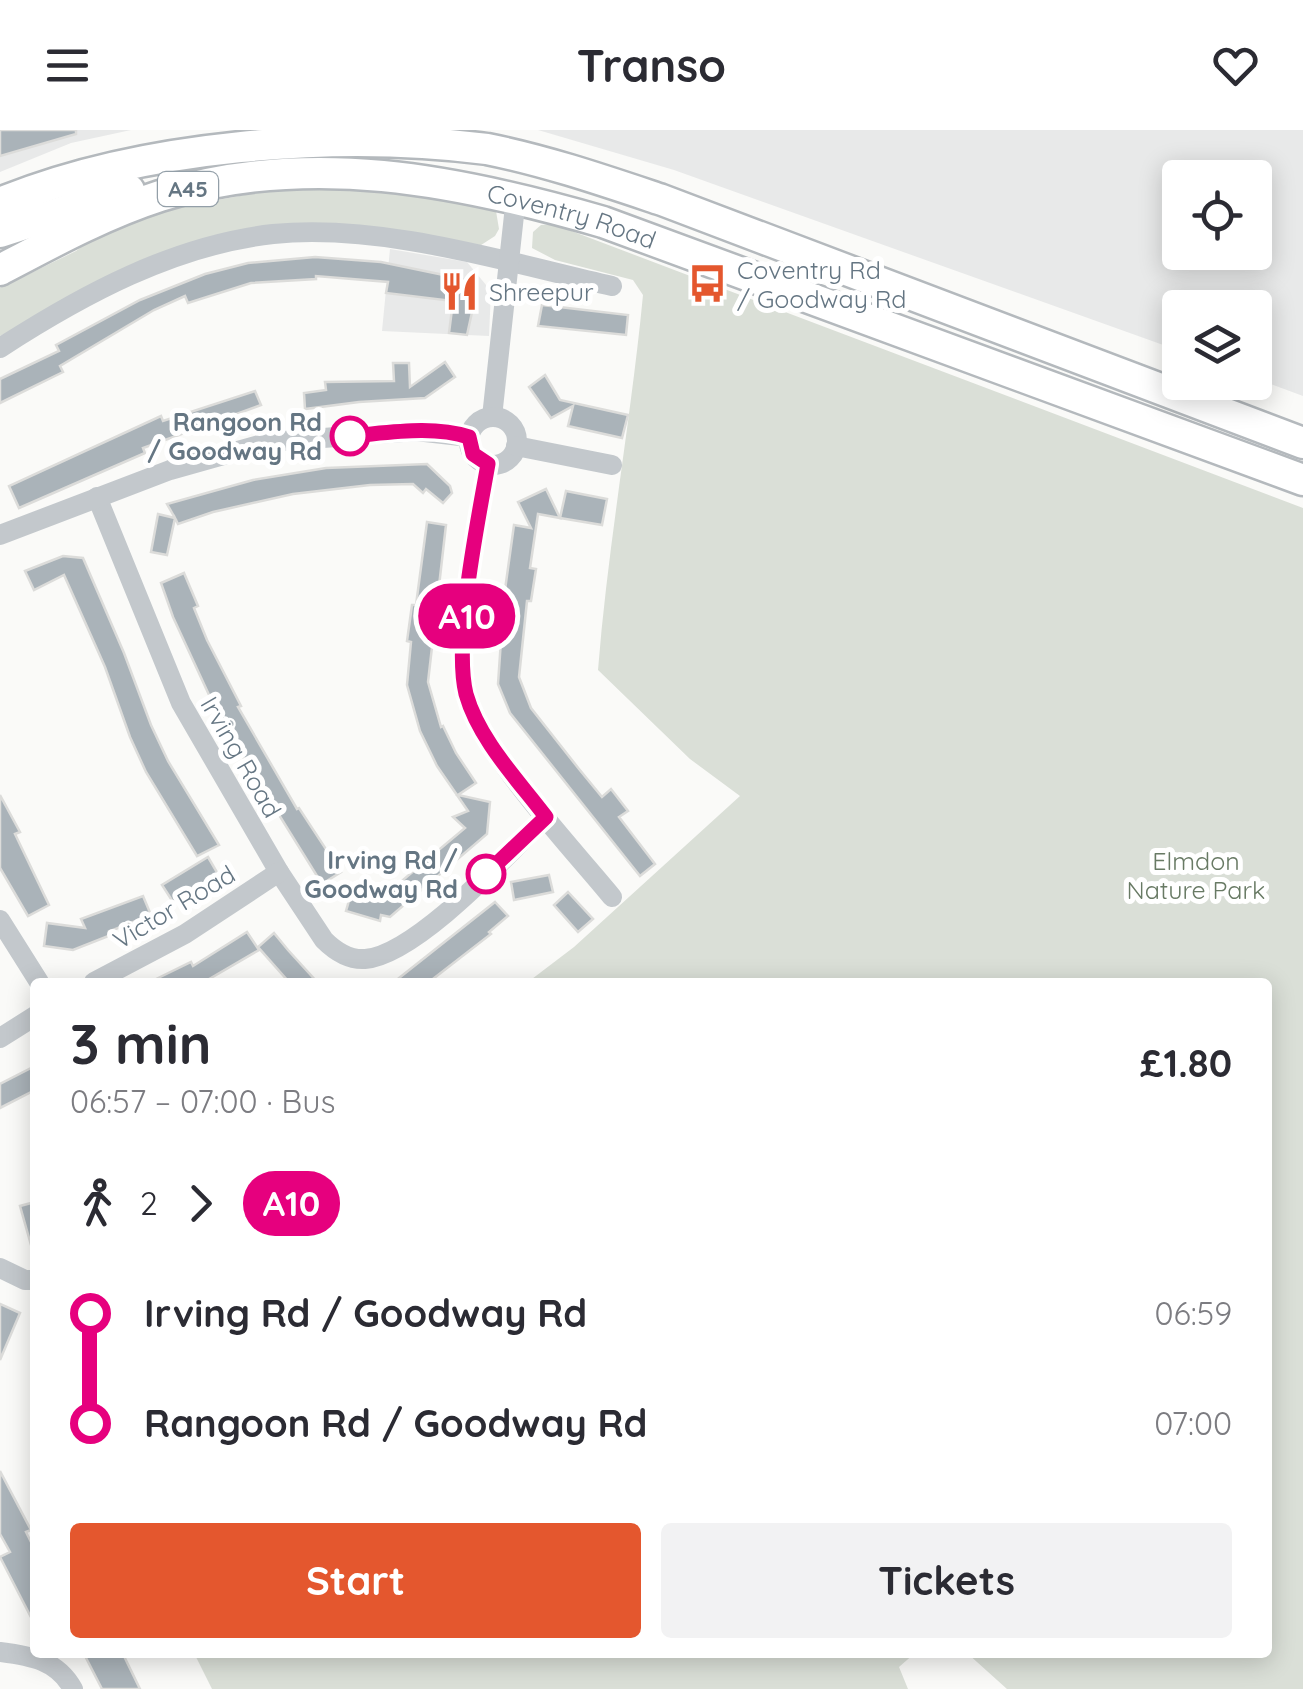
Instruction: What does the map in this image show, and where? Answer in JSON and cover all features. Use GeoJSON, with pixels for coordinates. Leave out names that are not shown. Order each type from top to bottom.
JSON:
{"type":"FeatureCollection","features":[{"type":"Feature","properties":{"kind":"highway","name":"Coventry Road"},"geometry":{"type":"LineString","coordinates":[[0,204],[47,185],[144,159],[238,142],[382,138],[486,149],[570,170],[662,200],[1303,444]]}},
{"type":"Feature","properties":{"kind":"highway","name":"Coventry Road"},"geometry":{"type":"LineString","coordinates":[[0,270],[102,218],[160,196],[241,176],[339,171],[438,182],[516,197],[604,222],[1303,480]]}},
{"type":"Feature","properties":{"kind":"highway"},"geometry":{"type":"LineString","coordinates":[[0,232],[111,194],[193,177],[241,176]]}},
{"type":"Feature","properties":{"kind":"street"},"geometry":{"type":"LineString","coordinates":[[492,417],[516,197]]}},
{"type":"Feature","properties":{"kind":"street"},"geometry":{"type":"LineString","coordinates":[[0,348],[151,266],[217,244],[273,234],[361,236],[612,286]]}},
{"type":"Feature","properties":{"kind":"street"},"geometry":{"type":"LineString","coordinates":[[492,417],[511,426],[516,446],[507,459],[488,464],[473,454],[469,437],[477,423],[492,417]]}},
{"type":"Feature","properties":{"kind":"street"},"geometry":{"type":"LineString","coordinates":[[0,535],[170,470],[270,442],[416,431],[469,437]]}},
{"type":"Feature","properties":{"kind":"street"},"geometry":{"type":"LineString","coordinates":[[516,446],[612,465]]}},
{"type":"Feature","properties":{"kind":"street"},"geometry":{"type":"LineString","coordinates":[[488,464],[465,627],[462,667],[467,696],[497,754],[612,897]]}},
{"type":"Feature","properties":{"kind":"street","name":"Irving Road"},"geometry":{"type":"LineString","coordinates":[[97,497],[181,703],[278,872],[334,949],[361,960],[404,944],[456,902],[546,817]]}},
{"type":"Feature","properties":{"kind":"street","name":"Victor Road"},"geometry":{"type":"LineString","coordinates":[[102,978],[185,934],[278,872]]}},
{"type":"Feature","properties":{"kind":"street"},"geometry":{"type":"LineString","coordinates":[[0,920],[36,978]]}},
{"type":"Feature","properties":{"kind":"street"},"geometry":{"type":"LineString","coordinates":[[0,1038],[30,1019]]}},
{"type":"Feature","properties":{"kind":"street"},"geometry":{"type":"LineString","coordinates":[[0,1268],[30,1280]]}},
{"type":"Feature","properties":{"kind":"street"},"geometry":{"type":"LineString","coordinates":[[0,1652],[30,1657]]}},
{"type":"Feature","properties":{"kind":"street"},"geometry":{"type":"LineString","coordinates":[[34,1658],[52,1664],[66,1676],[73,1689]]}},
{"type":"Feature","properties":{"kind":"shaded area"},"geometry":{"type":"Polygon","coordinates":[[[0,130],[131,130],[71,143],[0,172],[0,130]]]}},
{"type":"Feature","properties":{"kind":"shaded area"},"geometry":{"type":"Polygon","coordinates":[[[538,130],[1303,130],[1303,396],[1272,384],[1272,290],[1162,290],[1162,345],[674,170],[538,130]]]}},
{"type":"Feature","properties":{"kind":"shaded area"},"geometry":{"type":"Polygon","coordinates":[[[390,249],[467,262],[491,291],[489,336],[382,331],[390,249]]]}},
{"type":"Feature","properties":{"kind":"green space"},"geometry":{"type":"Polygon","coordinates":[[[327,187],[455,198],[496,211],[499,229],[478,247],[215,235],[0,336],[0,288],[76,251],[99,233],[179,207],[261,192],[327,187]]]}},
{"type":"Feature","properties":{"kind":"green space","name":"Elmdon Nature Park"},"geometry":{"type":"Polygon","coordinates":[[[553,224],[1303,508],[1303,1689],[1007,1689],[973,1658],[1272,1658],[1272,978],[533,978],[574,947],[740,796],[690,759],[598,670],[643,295],[633,280],[555,260],[532,248],[533,232],[541,225],[553,224]]]}},
{"type":"Feature","properties":{"kind":"green space"},"geometry":{"type":"Polygon","coordinates":[[[196,1658],[909,1658],[899,1667],[908,1689],[212,1689],[196,1658]]]}},
{"type":"Feature","properties":{"kind":"building"},"geometry":{"type":"Polygon","coordinates":[[[0,130],[76,130],[76,134],[0,156],[0,130]]]}},
{"type":"Feature","properties":{"kind":"building"},"geometry":{"type":"Polygon","coordinates":[[[315,257],[381,262],[463,279],[476,294],[467,335],[449,333],[453,301],[386,293],[388,282],[316,276],[251,283],[188,303],[185,296],[154,310],[60,366],[63,372],[0,403],[0,379],[59,351],[56,345],[140,300],[205,274],[248,263],[315,257]]]}},
{"type":"Feature","properties":{"kind":"building"},"geometry":{"type":"Polygon","coordinates":[[[542,305],[628,315],[626,335],[538,326],[542,305]]]}},
{"type":"Feature","properties":{"kind":"building"},"geometry":{"type":"Polygon","coordinates":[[[445,362],[455,377],[425,398],[305,409],[304,393],[326,390],[325,382],[394,381],[393,363],[409,363],[410,387],[445,362]]]}},
{"type":"Feature","properties":{"kind":"building"},"geometry":{"type":"Polygon","coordinates":[[[545,375],[560,400],[628,415],[622,438],[568,426],[573,406],[551,418],[529,387],[545,375]]]}},
{"type":"Feature","properties":{"kind":"building"},"geometry":{"type":"Polygon","coordinates":[[[255,391],[261,405],[143,448],[145,453],[19,508],[9,486],[161,416],[163,421],[255,391]]]}},
{"type":"Feature","properties":{"kind":"building"},"geometry":{"type":"Polygon","coordinates":[[[427,464],[450,486],[452,493],[443,503],[413,484],[370,485],[293,494],[178,524],[167,504],[253,480],[326,468],[427,464]]]}},
{"type":"Feature","properties":{"kind":"building"},"geometry":{"type":"Polygon","coordinates":[[[546,489],[560,518],[538,514],[530,568],[536,569],[531,601],[527,601],[519,677],[531,708],[579,769],[602,797],[611,789],[628,811],[619,817],[655,864],[640,876],[510,713],[498,684],[514,525],[531,528],[518,502],[546,489]]]}},
{"type":"Feature","properties":{"kind":"building"},"geometry":{"type":"Polygon","coordinates":[[[566,491],[607,499],[602,525],[560,518],[566,491]]]}},
{"type":"Feature","properties":{"kind":"building"},"geometry":{"type":"Polygon","coordinates":[[[158,514],[175,518],[167,555],[151,552],[158,514]]]}},
{"type":"Feature","properties":{"kind":"building"},"geometry":{"type":"Polygon","coordinates":[[[427,522],[446,525],[428,682],[441,727],[476,783],[458,795],[490,802],[487,834],[390,917],[381,915],[380,921],[346,911],[351,894],[378,901],[465,828],[453,817],[468,811],[437,766],[420,731],[407,685],[411,642],[407,641],[427,522]]]}},
{"type":"Feature","properties":{"kind":"building"},"geometry":{"type":"Polygon","coordinates":[[[63,556],[83,558],[168,761],[219,845],[197,856],[146,772],[64,575],[34,590],[25,571],[63,556]]]}},
{"type":"Feature","properties":{"kind":"building"},"geometry":{"type":"Polygon","coordinates":[[[184,573],[198,606],[194,608],[241,706],[238,707],[297,809],[341,872],[322,884],[222,723],[173,617],[161,583],[184,573]]]}},
{"type":"Feature","properties":{"kind":"building"},"geometry":{"type":"Polygon","coordinates":[[[0,795],[20,832],[15,834],[49,905],[28,916],[0,868],[0,795]]]}},
{"type":"Feature","properties":{"kind":"building"},"geometry":{"type":"Polygon","coordinates":[[[208,857],[218,874],[173,902],[162,885],[208,857]]]}},
{"type":"Feature","properties":{"kind":"building"},"geometry":{"type":"Polygon","coordinates":[[[549,875],[553,892],[514,900],[511,882],[549,875]]]}},
{"type":"Feature","properties":{"kind":"building"},"geometry":{"type":"Polygon","coordinates":[[[568,892],[593,919],[578,932],[554,905],[568,892]]]}},
{"type":"Feature","properties":{"kind":"building"},"geometry":{"type":"Polygon","coordinates":[[[143,896],[151,915],[108,932],[116,933],[73,950],[44,946],[47,923],[85,928],[81,919],[143,896]]]}},
{"type":"Feature","properties":{"kind":"building"},"geometry":{"type":"Polygon","coordinates":[[[495,902],[508,916],[434,978],[399,978],[495,902]]]}},
{"type":"Feature","properties":{"kind":"building"},"geometry":{"type":"Polygon","coordinates":[[[247,932],[259,950],[211,978],[158,978],[191,962],[193,966],[247,932]]]}},
{"type":"Feature","properties":{"kind":"building"},"geometry":{"type":"Polygon","coordinates":[[[274,933],[313,978],[285,978],[258,947],[274,933]]]}},
{"type":"Feature","properties":{"kind":"building"},"geometry":{"type":"Polygon","coordinates":[[[30,1069],[30,1093],[0,1108],[0,1084],[30,1069]]]}},
{"type":"Feature","properties":{"kind":"building"},"geometry":{"type":"Polygon","coordinates":[[[30,1203],[30,1241],[20,1206],[30,1203]]]}},
{"type":"Feature","properties":{"kind":"building"},"geometry":{"type":"Polygon","coordinates":[[[0,1304],[20,1313],[0,1360],[0,1304]]]}},
{"type":"Feature","properties":{"kind":"building"},"geometry":{"type":"Polygon","coordinates":[[[0,1471],[30,1528],[26,1532],[30,1540],[30,1615],[0,1557],[10,1552],[0,1534],[0,1471]]]}},
{"type":"Feature","properties":{"kind":"building"},"geometry":{"type":"Polygon","coordinates":[[[86,1658],[125,1658],[140,1689],[102,1689],[86,1658]]]}},
{"type":"Feature","properties":{"kind":"bus line","name":"A10"},"geometry":{"type":"LineString","coordinates":[[350,436],[416,431],[459,434],[469,437],[473,454],[488,464],[462,667],[467,696],[478,722],[497,754],[546,817],[486,874]]}},
{"type":"Feature","properties":{"kind":"place","name":"Coventry Rd / Goodway Rd"},"geometry":{"type":"Point","coordinates":[707,284]}},
{"type":"Feature","properties":{"kind":"place","name":"Shreepur"},"geometry":{"type":"Point","coordinates":[459,292]}},
{"type":"Feature","properties":{"kind":"place","name":"Rangoon Rd / Goodway Rd"},"geometry":{"type":"Point","coordinates":[350,436]}},
{"type":"Feature","properties":{"kind":"place","name":"Irving Rd / Goodway Rd"},"geometry":{"type":"Point","coordinates":[486,874]}}]}
